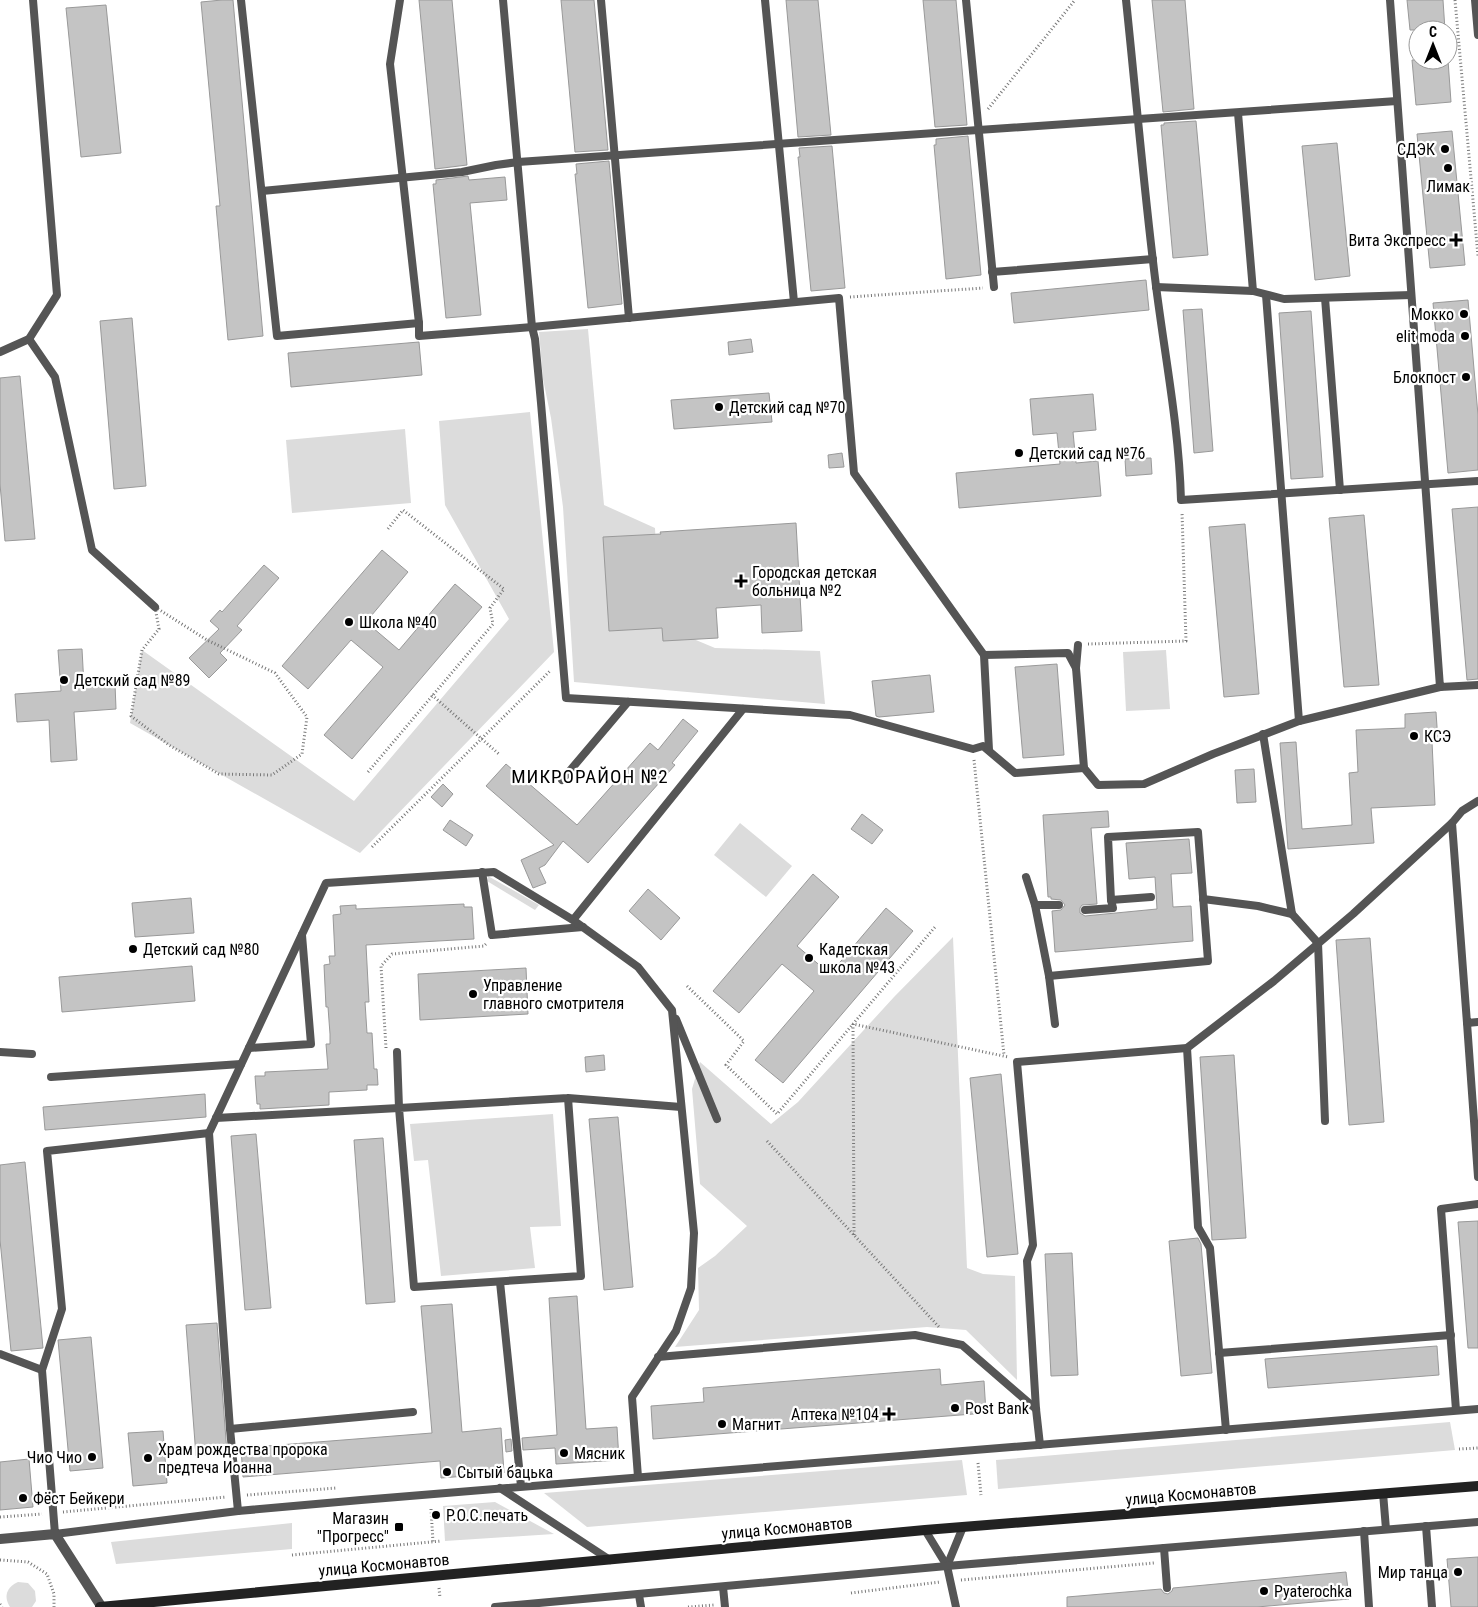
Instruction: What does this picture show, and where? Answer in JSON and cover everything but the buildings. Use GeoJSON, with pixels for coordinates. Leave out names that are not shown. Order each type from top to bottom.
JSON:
{"type":"FeatureCollection","features":[{"type":"Feature","properties":{"kind":"main road","name":"улица Космонавтов"},"geometry":{"type":"LineString","coordinates":[[101,1607],[925,1530],[1478,1486]]}},
{"type":"Feature","properties":{"kind":"street"},"geometry":{"type":"LineString","coordinates":[[0,1539],[55,1534],[101,1607]]}},
{"type":"Feature","properties":{"kind":"lane"},"geometry":{"type":"LineString","coordinates":[[0,352],[29,339],[57,295],[33,0]]}},
{"type":"Feature","properties":{"kind":"lane"},"geometry":{"type":"LineString","coordinates":[[241,0],[277,336],[419,323]]}},
{"type":"Feature","properties":{"kind":"lane"},"geometry":{"type":"LineString","coordinates":[[400,0],[390,64],[419,336],[839,298],[854,473],[984,655],[988,750]]}},
{"type":"Feature","properties":{"kind":"lane"},"geometry":{"type":"LineString","coordinates":[[503,0],[532,327],[535,339],[541,403],[566,698],[850,715],[973,749],[983,746],[1015,773],[1084,768]]}},
{"type":"Feature","properties":{"kind":"lane"},"geometry":{"type":"LineString","coordinates":[[601,0],[629,318]]}},
{"type":"Feature","properties":{"kind":"lane"},"geometry":{"type":"LineString","coordinates":[[765,0],[794,302]]}},
{"type":"Feature","properties":{"kind":"lane"},"geometry":{"type":"LineString","coordinates":[[966,0],[994,287]]}},
{"type":"Feature","properties":{"kind":"lane"},"geometry":{"type":"LineString","coordinates":[[1126,0],[1156,287],[1181,475],[1181,500],[1478,481]]}},
{"type":"Feature","properties":{"kind":"lane"},"geometry":{"type":"LineString","coordinates":[[1390,0],[1440,687]]}},
{"type":"Feature","properties":{"kind":"lane"},"geometry":{"type":"LineString","coordinates":[[1475,0],[1478,35]]}},
{"type":"Feature","properties":{"kind":"lane"},"geometry":{"type":"LineString","coordinates":[[262,192],[462,172],[518,162],[779,144],[978,127],[1238,113],[1397,100]]}},
{"type":"Feature","properties":{"kind":"lane"},"geometry":{"type":"LineString","coordinates":[[1238,113],[1253,291]]}},
{"type":"Feature","properties":{"kind":"lane"},"geometry":{"type":"LineString","coordinates":[[992,272],[1153,259]]}},
{"type":"Feature","properties":{"kind":"lane"},"geometry":{"type":"LineString","coordinates":[[1156,287],[1253,291],[1284,299],[1411,295]]}},
{"type":"Feature","properties":{"kind":"lane"},"geometry":{"type":"LineString","coordinates":[[1266,295],[1299,721]]}},
{"type":"Feature","properties":{"kind":"lane"},"geometry":{"type":"LineString","coordinates":[[1325,298],[1340,490]]}},
{"type":"Feature","properties":{"kind":"lane"},"geometry":{"type":"LineString","coordinates":[[29,339],[55,377],[92,550],[155,607]]}},
{"type":"Feature","properties":{"kind":"lane"},"geometry":{"type":"LineString","coordinates":[[1078,645],[1076,668],[1084,768],[1098,785],[1144,784],[1213,754],[1299,721],[1440,687],[1478,685]]}},
{"type":"Feature","properties":{"kind":"lane"},"geometry":{"type":"LineString","coordinates":[[984,655],[1068,653],[1076,668]]}},
{"type":"Feature","properties":{"kind":"lane"},"geometry":{"type":"LineString","coordinates":[[562,780],[628,702]]}},
{"type":"Feature","properties":{"kind":"lane"},"geometry":{"type":"LineString","coordinates":[[573,920],[743,709]]}},
{"type":"Feature","properties":{"kind":"lane"},"geometry":{"type":"LineString","coordinates":[[1263,734],[1292,914],[1318,944],[1324,1121]]}},
{"type":"Feature","properties":{"kind":"lane"},"geometry":{"type":"LineString","coordinates":[[1040,1445],[1027,1261],[1033,1245],[1017,1062],[1187,1048],[1274,981],[1318,944],[1452,823],[1462,810],[1478,801]]}},
{"type":"Feature","properties":{"kind":"lane"},"geometry":{"type":"LineString","coordinates":[[1452,823],[1478,1177]]}},
{"type":"Feature","properties":{"kind":"lane"},"geometry":{"type":"LineString","coordinates":[[1050,976],[1208,961],[1198,832],[1108,836],[1112,908],[1085,910]]}},
{"type":"Feature","properties":{"kind":"lane"},"geometry":{"type":"LineString","coordinates":[[482,872],[492,935],[583,927]]}},
{"type":"Feature","properties":{"kind":"lane"},"geometry":{"type":"LineString","coordinates":[[238,1511],[230,1429],[209,1134],[326,883],[494,872],[573,920],[638,967],[672,1010],[717,1120]]}},
{"type":"Feature","properties":{"kind":"lane"},"geometry":{"type":"LineString","coordinates":[[1026,877],[1035,905],[1050,976],[1055,1024]]}},
{"type":"Feature","properties":{"kind":"lane"},"geometry":{"type":"LineString","coordinates":[[1112,900],[1151,897]]}},
{"type":"Feature","properties":{"kind":"lane"},"geometry":{"type":"LineString","coordinates":[[1203,899],[1258,906],[1292,914]]}},
{"type":"Feature","properties":{"kind":"lane"},"geometry":{"type":"LineString","coordinates":[[1035,905],[1059,904]]}},
{"type":"Feature","properties":{"kind":"lane"},"geometry":{"type":"LineString","coordinates":[[249,1048],[312,1044],[302,933]]}},
{"type":"Feature","properties":{"kind":"lane"},"geometry":{"type":"LineString","coordinates":[[638,1476],[632,1396],[676,1331],[691,1288],[694,1232],[672,1010]]}},
{"type":"Feature","properties":{"kind":"lane"},"geometry":{"type":"LineString","coordinates":[[1467,1023],[1478,1022]]}},
{"type":"Feature","properties":{"kind":"lane"},"geometry":{"type":"LineString","coordinates":[[1187,1048],[1198,1228],[1210,1248],[1226,1430]]}},
{"type":"Feature","properties":{"kind":"lane"},"geometry":{"type":"LineString","coordinates":[[0,1052],[32,1054]]}},
{"type":"Feature","properties":{"kind":"lane"},"geometry":{"type":"LineString","coordinates":[[397,1052],[399,1108],[414,1287],[581,1276],[568,1098]]}},
{"type":"Feature","properties":{"kind":"lane"},"geometry":{"type":"LineString","coordinates":[[51,1077],[241,1064]]}},
{"type":"Feature","properties":{"kind":"lane"},"geometry":{"type":"LineString","coordinates":[[216,1118],[568,1098],[681,1108]]}},
{"type":"Feature","properties":{"kind":"lane"},"geometry":{"type":"LineString","coordinates":[[209,1134],[47,1150],[62,1309],[42,1370],[55,1534],[238,1511],[521,1486],[1478,1409]]}},
{"type":"Feature","properties":{"kind":"lane"},"geometry":{"type":"LineString","coordinates":[[1456,1410],[1440,1209],[1478,1204]]}},
{"type":"Feature","properties":{"kind":"lane"},"geometry":{"type":"LineString","coordinates":[[500,1282],[521,1486]]}},
{"type":"Feature","properties":{"kind":"lane"},"geometry":{"type":"LineString","coordinates":[[658,1356],[915,1335],[962,1345],[1036,1409]]}},
{"type":"Feature","properties":{"kind":"lane"},"geometry":{"type":"LineString","coordinates":[[1220,1353],[1451,1335]]}},
{"type":"Feature","properties":{"kind":"lane"},"geometry":{"type":"LineString","coordinates":[[0,1354],[42,1370]]}},
{"type":"Feature","properties":{"kind":"lane"},"geometry":{"type":"LineString","coordinates":[[230,1429],[413,1412]]}},
{"type":"Feature","properties":{"kind":"lane"},"geometry":{"type":"LineString","coordinates":[[500,1488],[610,1560]]}},
{"type":"Feature","properties":{"kind":"lane"},"geometry":{"type":"LineString","coordinates":[[1383,1493],[1386,1529]]}},
{"type":"Feature","properties":{"kind":"lane"},"geometry":{"type":"LineString","coordinates":[[495,1607],[524,1606],[947,1566],[1478,1522]]}},
{"type":"Feature","properties":{"kind":"lane"},"geometry":{"type":"LineString","coordinates":[[1426,1526],[1432,1607]]}},
{"type":"Feature","properties":{"kind":"lane"},"geometry":{"type":"LineString","coordinates":[[947,1566],[963,1528]]}},
{"type":"Feature","properties":{"kind":"lane"},"geometry":{"type":"LineString","coordinates":[[925,1530],[947,1566],[956,1607]]}},
{"type":"Feature","properties":{"kind":"lane"},"geometry":{"type":"LineString","coordinates":[[1364,1531],[1369,1607]]}},
{"type":"Feature","properties":{"kind":"lane"},"geometry":{"type":"LineString","coordinates":[[1164,1548],[1167,1588]]}},
{"type":"Feature","properties":{"kind":"lane"},"geometry":{"type":"LineString","coordinates":[[723,1587],[725,1605]]}},
{"type":"Feature","properties":{"kind":"lane"},"geometry":{"type":"LineString","coordinates":[[639,1595],[640,1607]]}},
{"type":"Feature","properties":{"kind":"path"},"geometry":{"type":"LineString","coordinates":[[978,127],[1075,0]]}},
{"type":"Feature","properties":{"kind":"path"},"geometry":{"type":"LineString","coordinates":[[1455,0],[1478,256]]}},
{"type":"Feature","properties":{"kind":"path"},"geometry":{"type":"LineString","coordinates":[[839,298],[994,287]]}},
{"type":"Feature","properties":{"kind":"path"},"geometry":{"type":"LineString","coordinates":[[1078,645],[1186,641],[1181,500]]}},
{"type":"Feature","properties":{"kind":"path"},"geometry":{"type":"LineString","coordinates":[[368,772],[493,624],[490,608],[504,590],[404,510],[387,530]]}},
{"type":"Feature","properties":{"kind":"path"},"geometry":{"type":"LineString","coordinates":[[155,607],[207,640],[275,673],[307,717],[302,754],[272,775],[219,774],[169,745],[131,716],[142,650],[159,630],[155,607]]}},
{"type":"Feature","properties":{"kind":"path"},"geometry":{"type":"LineString","coordinates":[[372,847],[562,659]]}},
{"type":"Feature","properties":{"kind":"path"},"geometry":{"type":"LineString","coordinates":[[432,695],[500,755]]}},
{"type":"Feature","properties":{"kind":"path"},"geometry":{"type":"LineString","coordinates":[[973,749],[1004,1055]]}},
{"type":"Feature","properties":{"kind":"path"},"geometry":{"type":"LineString","coordinates":[[687,986],[744,1041],[726,1065],[777,1114],[935,928]]}},
{"type":"Feature","properties":{"kind":"path"},"geometry":{"type":"LineString","coordinates":[[386,1051],[381,966],[392,954],[484,946],[492,935]]}},
{"type":"Feature","properties":{"kind":"path"},"geometry":{"type":"LineString","coordinates":[[853,1024],[1004,1055],[1017,1062]]}},
{"type":"Feature","properties":{"kind":"path"},"geometry":{"type":"LineString","coordinates":[[853,1024],[854,1235]]}},
{"type":"Feature","properties":{"kind":"path"},"geometry":{"type":"LineString","coordinates":[[767,1141],[954,1343]]}},
{"type":"Feature","properties":{"kind":"path"},"geometry":{"type":"LineString","coordinates":[[1459,1449],[1478,1448]]}},
{"type":"Feature","properties":{"kind":"path"},"geometry":{"type":"LineString","coordinates":[[978,1463],[981,1495]]}},
{"type":"Feature","properties":{"kind":"path"},"geometry":{"type":"LineString","coordinates":[[430,1509],[433,1542]]}},
{"type":"Feature","properties":{"kind":"path"},"geometry":{"type":"LineString","coordinates":[[292,1555],[441,1541]]}},
{"type":"Feature","properties":{"kind":"path"},"geometry":{"type":"LineString","coordinates":[[0,1560],[28,1562],[48,1574],[54,1594],[54,1607]]}},
{"type":"Feature","properties":{"kind":"path"},"geometry":{"type":"LineString","coordinates":[[439,1588],[440,1598]]}},
{"type":"Feature","properties":{"kind":"path"},"geometry":{"type":"LineString","coordinates":[[688,1607],[725,1605]]}},
{"type":"Feature","properties":{"kind":"shaded area"},"geometry":{"type":"Polygon","coordinates":[[[588,329],[604,505],[655,528],[660,625],[715,648],[820,651],[825,704],[574,682],[563,507],[551,418],[543,379],[539,332],[588,329]]]}},
{"type":"Feature","properties":{"kind":"shaded area"},"geometry":{"type":"Polygon","coordinates":[[[530,412],[554,652],[360,853],[130,723],[142,650],[354,801],[509,619],[445,505],[439,421],[530,412]]]}},
{"type":"Feature","properties":{"kind":"shaded area"},"geometry":{"type":"Polygon","coordinates":[[[405,429],[411,503],[292,513],[286,440],[405,429]]]}},
{"type":"Feature","properties":{"kind":"shaded area"},"geometry":{"type":"Polygon","coordinates":[[[1166,650],[1170,709],[1126,711],[1123,652],[1166,650]]]}},
{"type":"Feature","properties":{"kind":"shaded area"},"geometry":{"type":"Polygon","coordinates":[[[740,823],[792,866],[766,897],[714,855],[740,823]]]}},
{"type":"Feature","properties":{"kind":"shaded area"},"geometry":{"type":"Polygon","coordinates":[[[488,876],[539,905],[535,910],[487,881],[488,876]]]}},
{"type":"Feature","properties":{"kind":"shaded area"},"geometry":{"type":"Polygon","coordinates":[[[953,937],[967,1268],[983,1274],[1015,1276],[1017,1380],[966,1330],[927,1327],[675,1347],[699,1310],[698,1268],[715,1256],[747,1226],[700,1184],[692,1089],[700,1062],[771,1124],[798,1102],[894,997],[953,937]]]}},
{"type":"Feature","properties":{"kind":"shaded area"},"geometry":{"type":"Polygon","coordinates":[[[553,1114],[561,1226],[530,1227],[535,1268],[441,1276],[428,1160],[414,1161],[410,1124],[553,1114]]]}},
{"type":"Feature","properties":{"kind":"shaded area"},"geometry":{"type":"Polygon","coordinates":[[[1450,1422],[1455,1450],[998,1489],[996,1460],[1450,1422]]]}},
{"type":"Feature","properties":{"kind":"shaded area"},"geometry":{"type":"Polygon","coordinates":[[[962,1460],[967,1495],[587,1527],[544,1493],[962,1460]]]}},
{"type":"Feature","properties":{"kind":"shaded area"},"geometry":{"type":"Polygon","coordinates":[[[495,1502],[554,1534],[445,1541],[443,1506],[495,1502]]]}},
{"type":"Feature","properties":{"kind":"shaded area"},"geometry":{"type":"Polygon","coordinates":[[[292,1523],[292,1549],[116,1564],[111,1542],[292,1523]]]}},
{"type":"Feature","properties":{"kind":"shaded area"},"geometry":{"type":"Polygon","coordinates":[[[18,1582],[28,1583],[35,1591],[36,1601],[32,1607],[10,1607],[7,1592],[11,1586],[18,1582]]]}},
{"type":"Feature","properties":{"kind":"place","name":"СДЭК"},"geometry":{"type":"Point","coordinates":[1445,149]}},
{"type":"Feature","properties":{"kind":"place","name":"Лимак"},"geometry":{"type":"Point","coordinates":[1448,168]}},
{"type":"Feature","properties":{"kind":"place","name":"Вита Экспресс"},"geometry":{"type":"Point","coordinates":[1456,240]}},
{"type":"Feature","properties":{"kind":"place","name":"Мокко"},"geometry":{"type":"Point","coordinates":[1464,314]}},
{"type":"Feature","properties":{"kind":"place","name":"elit moda"},"geometry":{"type":"Point","coordinates":[1465,336]}},
{"type":"Feature","properties":{"kind":"place","name":"Блокпост"},"geometry":{"type":"Point","coordinates":[1466,377]}},
{"type":"Feature","properties":{"kind":"place","name":"Детский сад №70"},"geometry":{"type":"Point","coordinates":[719,407]}},
{"type":"Feature","properties":{"kind":"place","name":"Детский сад №76"},"geometry":{"type":"Point","coordinates":[1019,453]}},
{"type":"Feature","properties":{"kind":"place","name":"Городская детская больница №2"},"geometry":{"type":"Point","coordinates":[741,581]}},
{"type":"Feature","properties":{"kind":"place","name":"Школа №40"},"geometry":{"type":"Point","coordinates":[349,622]}},
{"type":"Feature","properties":{"kind":"place","name":"Детский сад №89"},"geometry":{"type":"Point","coordinates":[64,680]}},
{"type":"Feature","properties":{"kind":"place","name":"КСЭ"},"geometry":{"type":"Point","coordinates":[1414,736]}},
{"type":"Feature","properties":{"kind":"place","name":"Детский сад №80"},"geometry":{"type":"Point","coordinates":[133,949]}},
{"type":"Feature","properties":{"kind":"place","name":"Кадетская школа №43"},"geometry":{"type":"Point","coordinates":[809,958]}},
{"type":"Feature","properties":{"kind":"place","name":"Управление главного смотрителя"},"geometry":{"type":"Point","coordinates":[473,994]}},
{"type":"Feature","properties":{"kind":"place","name":"Post Bank"},"geometry":{"type":"Point","coordinates":[955,1408]}},
{"type":"Feature","properties":{"kind":"place","name":"Аптека №104"},"geometry":{"type":"Point","coordinates":[889,1414]}},
{"type":"Feature","properties":{"kind":"place","name":"Магнит"},"geometry":{"type":"Point","coordinates":[722,1424]}},
{"type":"Feature","properties":{"kind":"place","name":"Мясник"},"geometry":{"type":"Point","coordinates":[564,1453]}},
{"type":"Feature","properties":{"kind":"place","name":"Чио Чио"},"geometry":{"type":"Point","coordinates":[92,1457]}},
{"type":"Feature","properties":{"kind":"place","name":"Храм рождества пророка предтеча Иоанна"},"geometry":{"type":"Point","coordinates":[148,1458]}},
{"type":"Feature","properties":{"kind":"place","name":"Сытый бацька"},"geometry":{"type":"Point","coordinates":[447,1472]}},
{"type":"Feature","properties":{"kind":"place","name":"Фёст Бейкери"},"geometry":{"type":"Point","coordinates":[23,1498]}},
{"type":"Feature","properties":{"kind":"place","name":"Р.О.С.печать"},"geometry":{"type":"Point","coordinates":[436,1515]}},
{"type":"Feature","properties":{"kind":"place","name":"Магазин \"Прогресс\""},"geometry":{"type":"Point","coordinates":[399,1527]}},
{"type":"Feature","properties":{"kind":"place","name":"Мир танца"},"geometry":{"type":"Point","coordinates":[1458,1572]}},
{"type":"Feature","properties":{"kind":"place","name":"Pyaterochka"},"geometry":{"type":"Point","coordinates":[1264,1591]}},
{"type":"Feature","properties":{"kind":"district","name":"МИКРОРАЙОН №2"},"geometry":{"type":"Point","coordinates":[590,776]}}]}
